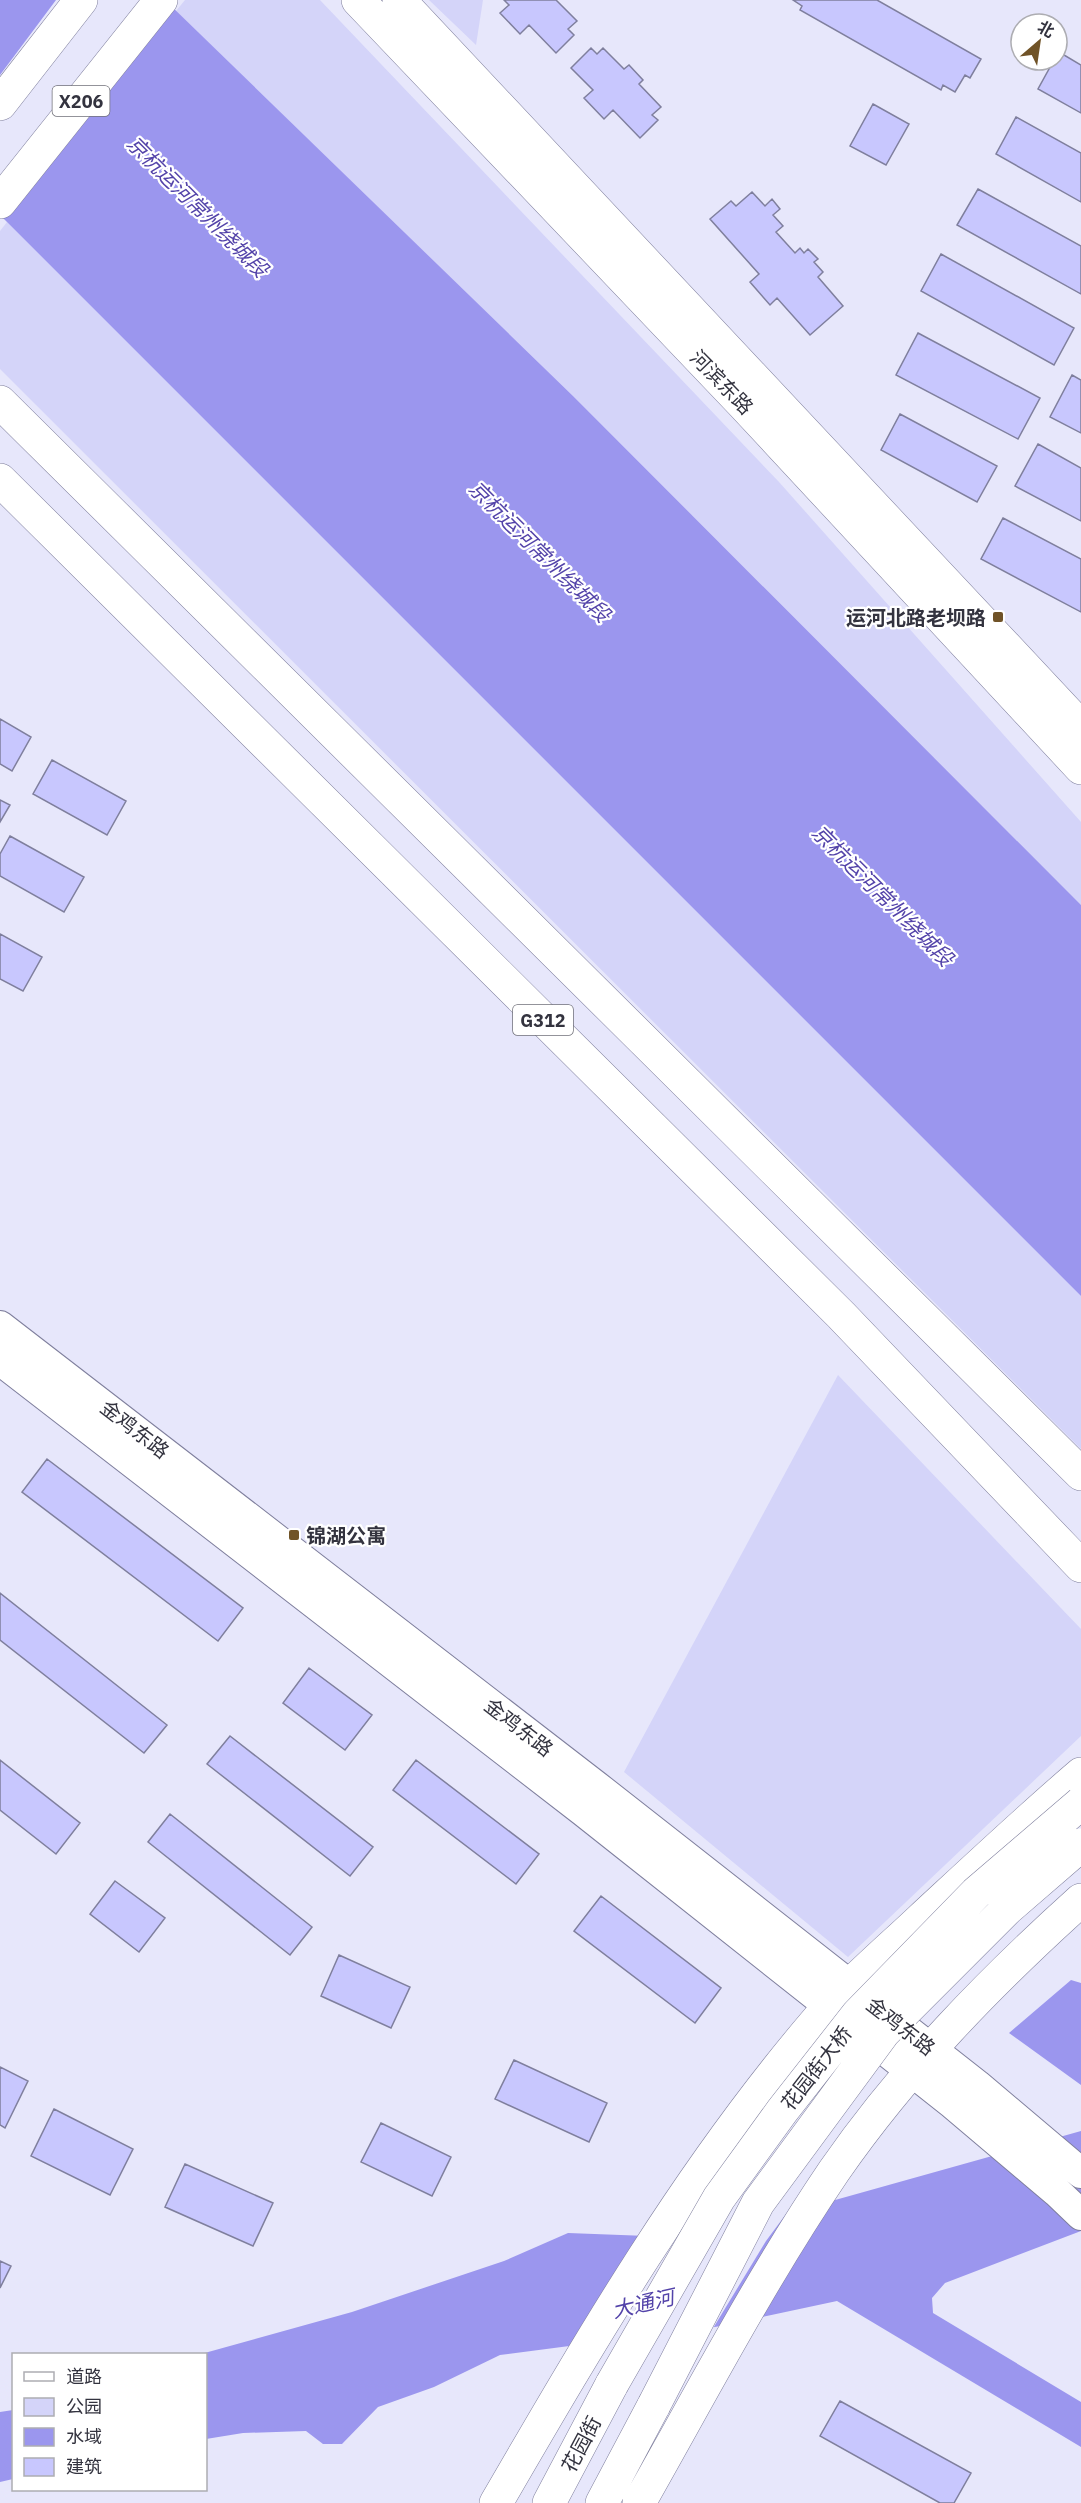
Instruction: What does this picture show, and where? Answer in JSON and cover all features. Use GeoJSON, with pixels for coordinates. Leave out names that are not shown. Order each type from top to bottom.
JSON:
{"type":"FeatureCollection","features":[{"type":"Feature","properties":{"kind":"main road"},"geometry":{"type":"LineString","coordinates":[[0,104],[81,0]]}},
{"type":"Feature","properties":{"kind":"main road","name":"X206"},"geometry":{"type":"LineString","coordinates":[[0,202],[161,0]]}},
{"type":"Feature","properties":{"kind":"main road","name":"河滨东路"},"geometry":{"type":"LineString","coordinates":[[358,0],[743,404],[1081,768]]}},
{"type":"Feature","properties":{"kind":"main road","name":"河滨东路"},"geometry":{"type":"LineString","coordinates":[[399,0],[1081,728]]}},
{"type":"Feature","properties":{"kind":"main road","name":"G312"},"geometry":{"type":"LineString","coordinates":[[0,402],[1081,1474]]}},
{"type":"Feature","properties":{"kind":"main road","name":"G312"},"geometry":{"type":"LineString","coordinates":[[0,480],[840,1315],[1081,1566]]}},
{"type":"Feature","properties":{"kind":"main road"},"geometry":{"type":"LineString","coordinates":[[496,2503],[573,2371],[662,2227],[765,2086],[816,2021],[1026,1821],[1081,1774]]}},
{"type":"Feature","properties":{"kind":"main road","name":"花园街大桥"},"geometry":{"type":"LineString","coordinates":[[612,2384],[719,2198],[782,2111],[858,2014],[976,1893],[1081,1803]]}},
{"type":"Feature","properties":{"kind":"main road","name":"花园街大桥"},"geometry":{"type":"LineString","coordinates":[[602,2503],[758,2203],[884,2032],[1006,1910],[1081,1845]]}},
{"type":"Feature","properties":{"kind":"main road"},"geometry":{"type":"LineString","coordinates":[[639,2503],[737,2330],[834,2171],[921,2060],[983,1992],[1081,1900]]}},
{"type":"Feature","properties":{"kind":"main road","name":"花园街"},"geometry":{"type":"LineString","coordinates":[[549,2503],[612,2384]]}},
{"type":"Feature","properties":{"kind":"street","name":"金鸡东路"},"geometry":{"type":"LineString","coordinates":[[0,1326],[596,1786],[840,1997]]}},
{"type":"Feature","properties":{"kind":"street","name":"金鸡东路"},"geometry":{"type":"LineString","coordinates":[[0,1360],[583,1811],[840,1997],[921,2060],[1034,2132],[1081,2174]]}},
{"type":"Feature","properties":{"kind":"street","name":"金鸡东路"},"geometry":{"type":"LineString","coordinates":[[921,2060],[1003,2145],[1081,2216]]}},
{"type":"Feature","properties":{"kind":"green space"},"geometry":{"type":"Polygon","coordinates":[[[185,0],[320,0],[779,482],[1081,822],[1081,905],[573,396],[176,11],[185,0]]]}},
{"type":"Feature","properties":{"kind":"green space"},"geometry":{"type":"Polygon","coordinates":[[[429,0],[483,0],[476,45],[429,0]]]}},
{"type":"Feature","properties":{"kind":"green space"},"geometry":{"type":"Polygon","coordinates":[[[7,222],[1081,1296],[1081,1449],[0,369],[0,231],[7,222]]]}},
{"type":"Feature","properties":{"kind":"green space"},"geometry":{"type":"Polygon","coordinates":[[[838,1375],[1081,1629],[1081,1736],[848,1957],[624,1772],[838,1375]]]}},
{"type":"Feature","properties":{"kind":"water","name":"京杭运河常州绕城段"},"geometry":{"type":"Polygon","coordinates":[[[0,0],[165,0],[573,396],[1081,905],[1081,1296],[0,215],[0,0]]]}},
{"type":"Feature","properties":{"kind":"water"},"geometry":{"type":"Polygon","coordinates":[[[1071,1980],[1081,1983],[1081,2085],[1009,2033],[1071,1980]]]}},
{"type":"Feature","properties":{"kind":"water","name":"大通河"},"geometry":{"type":"Polygon","coordinates":[[[1081,2131],[1081,2231],[945,2283],[932,2298],[933,2313],[1081,2402],[1081,2447],[837,2301],[715,2327],[500,2355],[434,2387],[378,2407],[342,2444],[323,2444],[306,2431],[243,2433],[207,2439],[207,2353],[205,2353],[352,2312],[504,2261],[568,2233],[700,2238],[1081,2131]]]}},
{"type":"Feature","properties":{"kind":"water"},"geometry":{"type":"Polygon","coordinates":[[[12,2410],[12,2479],[0,2482],[0,2412],[12,2410]]]}},
{"type":"Feature","properties":{"kind":"pier"},"geometry":{"type":"Polygon","coordinates":[[[56,0],[169,0],[0,218],[0,75],[56,0]]]}},
{"type":"Feature","properties":{"kind":"pier"},"geometry":{"type":"Polygon","coordinates":[[[789,2210],[766,2241],[712,2330],[586,2347],[657,2233],[700,2235],[789,2210]]]}},
{"type":"Feature","properties":{"kind":"building"},"geometry":{"type":"Polygon","coordinates":[[[504,0],[556,0],[577,21],[568,29],[574,35],[556,53],[529,25],[520,34],[500,13],[509,5],[504,0]]]}},
{"type":"Feature","properties":{"kind":"building"},"geometry":{"type":"Polygon","coordinates":[[[793,0],[877,0],[981,59],[970,78],[965,75],[955,92],[943,85],[941,90],[800,10],[802,6],[793,0]]]}},
{"type":"Feature","properties":{"kind":"building"},"geometry":{"type":"Polygon","coordinates":[[[591,48],[597,54],[603,48],[624,69],[629,65],[643,80],[639,84],[661,107],[652,115],[658,120],[640,138],[613,110],[604,119],[584,98],[593,90],[571,68],[591,48]]]}},
{"type":"Feature","properties":{"kind":"building"},"geometry":{"type":"Polygon","coordinates":[[[1069,58],[1081,65],[1081,113],[1038,89],[1047,72],[1069,72],[1069,58]]]}},
{"type":"Feature","properties":{"kind":"building"},"geometry":{"type":"Polygon","coordinates":[[[873,104],[909,124],[886,165],[850,146],[873,104]]]}},
{"type":"Feature","properties":{"kind":"building"},"geometry":{"type":"Polygon","coordinates":[[[1016,117],[1081,153],[1081,202],[996,154],[1016,117]]]}},
{"type":"Feature","properties":{"kind":"building"},"geometry":{"type":"Polygon","coordinates":[[[978,189],[1081,246],[1081,294],[957,225],[978,189]]]}},
{"type":"Feature","properties":{"kind":"building"},"geometry":{"type":"Polygon","coordinates":[[[752,192],[765,206],[772,199],[780,209],[773,215],[783,226],[776,232],[795,253],[800,248],[804,253],[808,249],[818,259],[814,262],[823,272],[818,277],[843,306],[810,335],[777,298],[770,305],[750,282],[759,274],[710,219],[731,201],[736,206],[752,192]]]}},
{"type":"Feature","properties":{"kind":"building"},"geometry":{"type":"Polygon","coordinates":[[[941,254],[1074,328],[1054,365],[921,291],[941,254]]]}},
{"type":"Feature","properties":{"kind":"building"},"geometry":{"type":"Polygon","coordinates":[[[918,333],[1040,398],[1018,439],[896,375],[918,333]]]}},
{"type":"Feature","properties":{"kind":"building"},"geometry":{"type":"Polygon","coordinates":[[[1072,375],[1081,380],[1081,433],[1050,417],[1072,375]]]}},
{"type":"Feature","properties":{"kind":"building"},"geometry":{"type":"Polygon","coordinates":[[[900,414],[997,466],[977,502],[881,450],[900,414]]]}},
{"type":"Feature","properties":{"kind":"building"},"geometry":{"type":"Polygon","coordinates":[[[1038,444],[1081,468],[1081,521],[1015,486],[1038,444]]]}},
{"type":"Feature","properties":{"kind":"building"},"geometry":{"type":"Polygon","coordinates":[[[1003,518],[1081,559],[1081,612],[981,559],[1003,518]]]}},
{"type":"Feature","properties":{"kind":"building"},"geometry":{"type":"Polygon","coordinates":[[[0,719],[31,737],[12,771],[0,764],[0,719]]]}},
{"type":"Feature","properties":{"kind":"building"},"geometry":{"type":"Polygon","coordinates":[[[52,760],[126,801],[107,835],[33,794],[52,760]]]}},
{"type":"Feature","properties":{"kind":"building"},"geometry":{"type":"Polygon","coordinates":[[[0,800],[10,805],[0,822],[0,800]]]}},
{"type":"Feature","properties":{"kind":"building"},"geometry":{"type":"Polygon","coordinates":[[[10,836],[84,877],[64,912],[0,876],[0,854],[10,836]]]}},
{"type":"Feature","properties":{"kind":"building"},"geometry":{"type":"Polygon","coordinates":[[[0,934],[42,957],[23,991],[0,979],[0,934]]]}},
{"type":"Feature","properties":{"kind":"building"},"geometry":{"type":"Polygon","coordinates":[[[47,1459],[243,1608],[218,1641],[22,1492],[47,1459]]]}},
{"type":"Feature","properties":{"kind":"building"},"geometry":{"type":"Polygon","coordinates":[[[0,1593],[167,1725],[144,1753],[0,1640],[0,1593]]]}},
{"type":"Feature","properties":{"kind":"building"},"geometry":{"type":"Polygon","coordinates":[[[309,1668],[372,1715],[345,1750],[283,1703],[309,1668]]]}},
{"type":"Feature","properties":{"kind":"building"},"geometry":{"type":"Polygon","coordinates":[[[230,1736],[373,1847],[350,1876],[207,1764],[230,1736]]]}},
{"type":"Feature","properties":{"kind":"building"},"geometry":{"type":"Polygon","coordinates":[[[0,1760],[80,1823],[56,1854],[0,1810],[0,1760]]]}},
{"type":"Feature","properties":{"kind":"building"},"geometry":{"type":"Polygon","coordinates":[[[416,1760],[539,1854],[516,1884],[393,1790],[416,1760]]]}},
{"type":"Feature","properties":{"kind":"building"},"geometry":{"type":"Polygon","coordinates":[[[170,1814],[312,1927],[290,1955],[148,1842],[170,1814]]]}},
{"type":"Feature","properties":{"kind":"building"},"geometry":{"type":"Polygon","coordinates":[[[115,1881],[165,1918],[139,1952],[90,1914],[115,1881]]]}},
{"type":"Feature","properties":{"kind":"building"},"geometry":{"type":"Polygon","coordinates":[[[601,1896],[721,1988],[695,2023],[574,1931],[601,1896]]]}},
{"type":"Feature","properties":{"kind":"building"},"geometry":{"type":"Polygon","coordinates":[[[339,1955],[410,1987],[391,2028],[321,1996],[339,1955]]]}},
{"type":"Feature","properties":{"kind":"building"},"geometry":{"type":"Polygon","coordinates":[[[514,2060],[607,2103],[589,2142],[495,2099],[514,2060]]]}},
{"type":"Feature","properties":{"kind":"building"},"geometry":{"type":"Polygon","coordinates":[[[0,2067],[28,2081],[5,2128],[0,2125],[0,2067]]]}},
{"type":"Feature","properties":{"kind":"building"},"geometry":{"type":"Polygon","coordinates":[[[54,2109],[133,2149],[110,2195],[31,2156],[54,2109]]]}},
{"type":"Feature","properties":{"kind":"building"},"geometry":{"type":"Polygon","coordinates":[[[381,2123],[451,2157],[432,2196],[361,2162],[381,2123]]]}},
{"type":"Feature","properties":{"kind":"building"},"geometry":{"type":"Polygon","coordinates":[[[185,2164],[273,2203],[253,2246],[165,2207],[185,2164]]]}},
{"type":"Feature","properties":{"kind":"building"},"geometry":{"type":"Polygon","coordinates":[[[0,2261],[11,2266],[0,2288],[0,2261]]]}},
{"type":"Feature","properties":{"kind":"building"},"geometry":{"type":"Polygon","coordinates":[[[840,2401],[971,2473],[954,2503],[940,2503],[820,2436],[840,2401]]]}},
{"type":"Feature","properties":{"kind":"place","name":"运河北路老坝路"},"geometry":{"type":"Point","coordinates":[998,617]}},
{"type":"Feature","properties":{"kind":"place","name":"锦湖公寓"},"geometry":{"type":"Point","coordinates":[294,1535]}}]}
